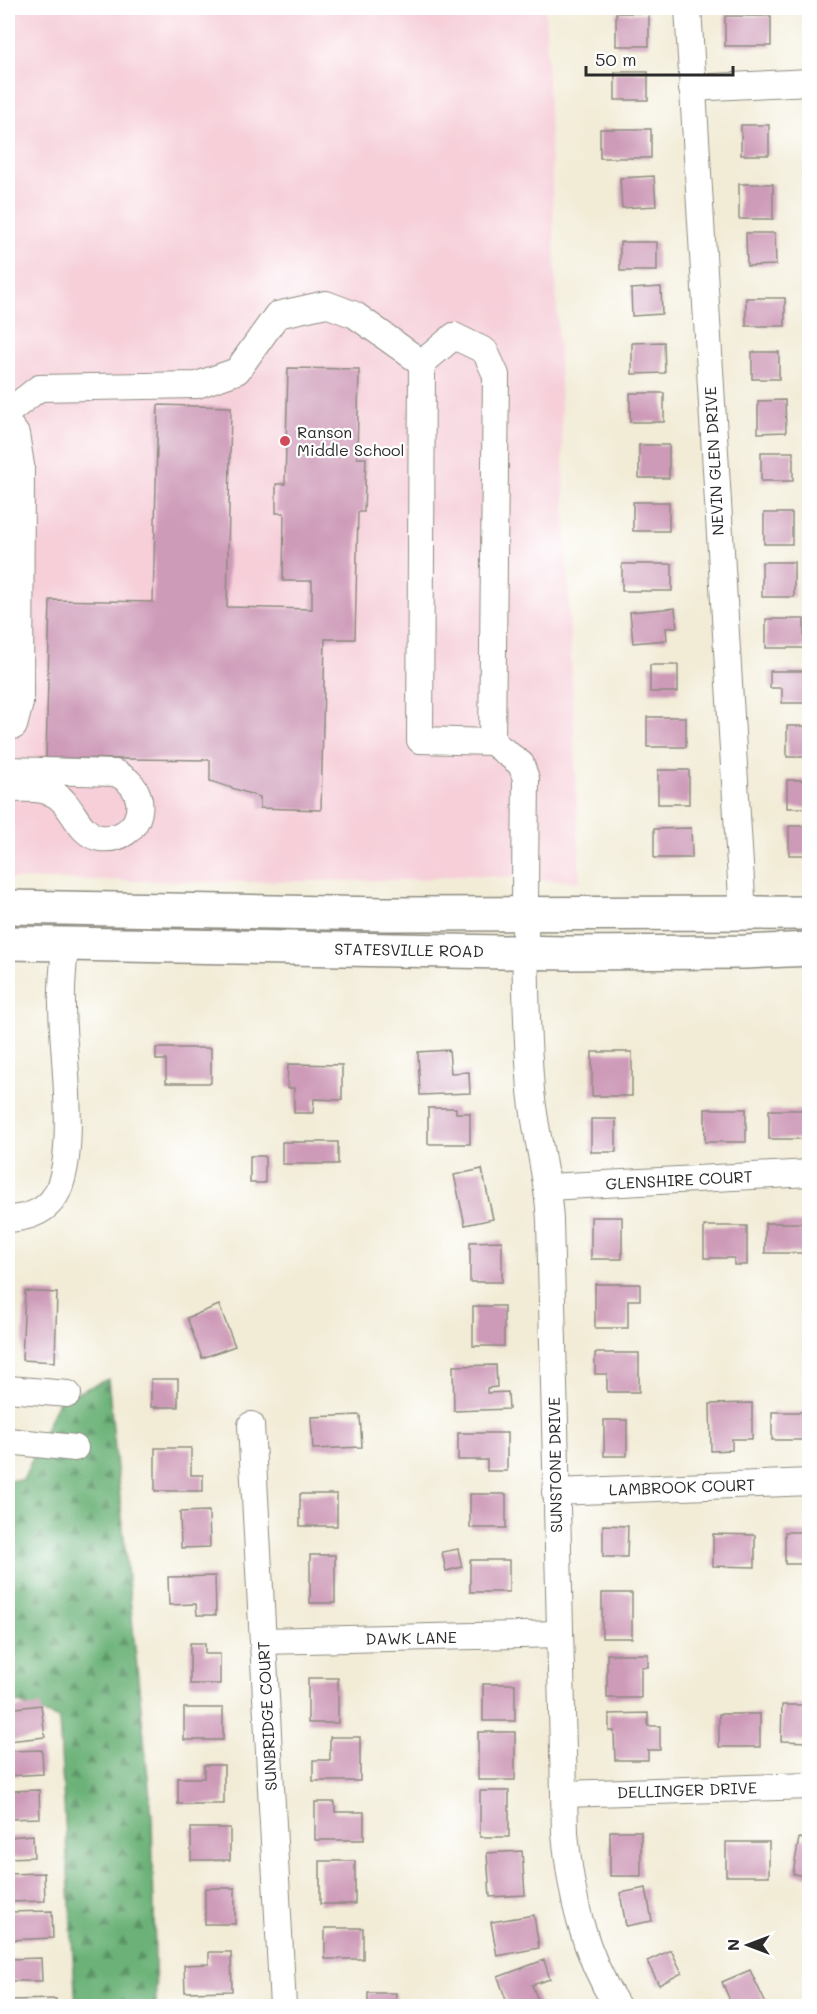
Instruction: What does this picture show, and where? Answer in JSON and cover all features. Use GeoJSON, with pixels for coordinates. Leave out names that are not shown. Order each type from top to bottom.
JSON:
{"type":"FeatureCollection","features":[{"type":"Feature","properties":{"kind":"main road"},"geometry":{"type":"LineString","coordinates":[[8,907],[525,915],[810,913]]}},
{"type":"Feature","properties":{"kind":"main road","name":"STATESVILLE ROAD"},"geometry":{"type":"LineString","coordinates":[[8,943],[525,953],[745,952],[810,949]]}},
{"type":"Feature","properties":{"kind":"street","name":"NEVIN GLEN DRIVE"},"geometry":{"type":"LineString","coordinates":[[687,8],[743,914]]}},
{"type":"Feature","properties":{"kind":"street"},"geometry":{"type":"LineString","coordinates":[[692,88],[810,82]]}},
{"type":"Feature","properties":{"kind":"street"},"geometry":{"type":"LineString","coordinates":[[8,412],[39,388],[197,385],[237,371],[277,315],[326,303],[356,315],[422,363]]}},
{"type":"Feature","properties":{"kind":"street"},"geometry":{"type":"LineString","coordinates":[[454,336],[485,351],[496,375],[492,742],[420,740],[422,363],[454,336]]}},
{"type":"Feature","properties":{"kind":"street"},"geometry":{"type":"LineString","coordinates":[[8,424],[16,434],[21,465],[20,703],[14,726],[8,726]]}},
{"type":"Feature","properties":{"kind":"street","name":"SUNSTONE DRIVE"},"geometry":{"type":"LineString","coordinates":[[492,742],[521,764],[526,779],[525,953],[531,1092],[548,1187],[564,1794],[570,1879],[578,1920],[589,1953],[617,2007]]}},
{"type":"Feature","properties":{"kind":"street"},"geometry":{"type":"LineString","coordinates":[[8,770],[115,773],[124,777],[135,787],[140,799],[140,811],[135,824],[125,834],[113,838],[97,837],[85,830],[62,799],[52,793],[8,789]]}},
{"type":"Feature","properties":{"kind":"street"},"geometry":{"type":"LineString","coordinates":[[8,1219],[40,1212],[55,1197],[63,1176],[67,1087],[62,1005],[65,944]]}},
{"type":"Feature","properties":{"kind":"street","name":"GLENSHIRE COURT"},"geometry":{"type":"LineString","coordinates":[[548,1187],[810,1173]]}},
{"type":"Feature","properties":{"kind":"street"},"geometry":{"type":"LineString","coordinates":[[8,1389],[68,1394]]}},
{"type":"Feature","properties":{"kind":"street","name":"SUNBRIDGE COURT"},"geometry":{"type":"LineString","coordinates":[[251,1425],[283,2007]]}},
{"type":"Feature","properties":{"kind":"street"},"geometry":{"type":"LineString","coordinates":[[8,1441],[75,1448]]}},
{"type":"Feature","properties":{"kind":"street","name":"LAMBROOK COURT"},"geometry":{"type":"LineString","coordinates":[[555,1492],[810,1482]]}},
{"type":"Feature","properties":{"kind":"street","name":"DAWK LANE"},"geometry":{"type":"LineString","coordinates":[[263,1641],[560,1634]]}},
{"type":"Feature","properties":{"kind":"street","name":"DELLINGER DRIVE"},"geometry":{"type":"LineString","coordinates":[[564,1794],[810,1786]]}},
{"type":"Feature","properties":{"kind":"shaded area","name":"Ranson Middle School"},"geometry":{"type":"Polygon","coordinates":[[[8,8],[545,8],[580,882],[471,875],[410,880],[223,882],[8,879],[8,8]]]}},
{"type":"Feature","properties":{"kind":"green space"},"geometry":{"type":"Polygon","coordinates":[[[108,1379],[152,1818],[156,2006],[76,2006],[59,1719],[8,1699],[8,1480],[23,1480],[58,1401],[108,1379]]]}},
{"type":"Feature","properties":{"kind":"building"},"geometry":{"type":"Polygon","coordinates":[[[616,13],[649,13],[649,46],[616,46],[616,13]]]}},
{"type":"Feature","properties":{"kind":"building"},"geometry":{"type":"Polygon","coordinates":[[[725,16],[771,16],[771,46],[725,46],[725,16]]]}},
{"type":"Feature","properties":{"kind":"building"},"geometry":{"type":"Polygon","coordinates":[[[615,72],[648,72],[648,100],[615,100],[615,72]]]}},
{"type":"Feature","properties":{"kind":"building"},"geometry":{"type":"Polygon","coordinates":[[[741,125],[769,125],[769,155],[741,155],[741,125]]]}},
{"type":"Feature","properties":{"kind":"building"},"geometry":{"type":"Polygon","coordinates":[[[600,129],[651,129],[651,158],[600,158],[600,129]]]}},
{"type":"Feature","properties":{"kind":"building"},"geometry":{"type":"Polygon","coordinates":[[[654,176],[656,206],[622,208],[620,178],[654,176]]]}},
{"type":"Feature","properties":{"kind":"building"},"geometry":{"type":"Polygon","coordinates":[[[739,184],[773,184],[773,219],[739,219],[739,184]]]}},
{"type":"Feature","properties":{"kind":"building"},"geometry":{"type":"Polygon","coordinates":[[[746,233],[775,233],[776,265],[747,266],[746,233]]]}},
{"type":"Feature","properties":{"kind":"building"},"geometry":{"type":"Polygon","coordinates":[[[620,242],[657,242],[657,271],[620,271],[620,242]]]}},
{"type":"Feature","properties":{"kind":"building"},"geometry":{"type":"Polygon","coordinates":[[[661,287],[662,314],[632,316],[631,289],[661,287]]]}},
{"type":"Feature","properties":{"kind":"building"},"geometry":{"type":"Polygon","coordinates":[[[746,298],[785,298],[785,326],[746,326],[746,298]]]}},
{"type":"Feature","properties":{"kind":"building"},"geometry":{"type":"Polygon","coordinates":[[[664,342],[665,373],[632,374],[632,343],[664,342]]]}},
{"type":"Feature","properties":{"kind":"building"},"geometry":{"type":"Polygon","coordinates":[[[752,352],[779,352],[779,379],[752,379],[752,352]]]}},
{"type":"Feature","properties":{"kind":"building"},"geometry":{"type":"Polygon","coordinates":[[[288,368],[359,369],[357,458],[366,458],[364,512],[358,512],[355,639],[325,639],[321,810],[260,808],[260,797],[210,781],[210,760],[46,758],[50,600],[153,602],[158,405],[231,407],[227,607],[312,609],[312,581],[283,581],[284,513],[276,513],[276,484],[285,484],[288,368]]]}},
{"type":"Feature","properties":{"kind":"building"},"geometry":{"type":"Polygon","coordinates":[[[630,393],[664,393],[664,422],[630,422],[630,393]]]}},
{"type":"Feature","properties":{"kind":"building"},"geometry":{"type":"Polygon","coordinates":[[[785,400],[786,432],[758,433],[758,401],[785,400]]]}},
{"type":"Feature","properties":{"kind":"building"},"geometry":{"type":"Polygon","coordinates":[[[639,445],[669,445],[669,478],[639,478],[639,445]]]}},
{"type":"Feature","properties":{"kind":"building"},"geometry":{"type":"Polygon","coordinates":[[[761,452],[793,452],[793,481],[761,481],[761,452]]]}},
{"type":"Feature","properties":{"kind":"building"},"geometry":{"type":"Polygon","coordinates":[[[633,502],[669,502],[669,531],[633,531],[633,502]]]}},
{"type":"Feature","properties":{"kind":"building"},"geometry":{"type":"Polygon","coordinates":[[[764,513],[792,513],[792,544],[764,544],[764,513]]]}},
{"type":"Feature","properties":{"kind":"building"},"geometry":{"type":"Polygon","coordinates":[[[762,562],[794,562],[794,597],[762,597],[762,562]]]}},
{"type":"Feature","properties":{"kind":"building"},"geometry":{"type":"Polygon","coordinates":[[[622,564],[672,564],[672,591],[622,591],[622,564]]]}},
{"type":"Feature","properties":{"kind":"building"},"geometry":{"type":"Polygon","coordinates":[[[675,608],[677,627],[666,628],[667,640],[633,643],[630,612],[675,608]]]}},
{"type":"Feature","properties":{"kind":"building"},"geometry":{"type":"Polygon","coordinates":[[[766,619],[804,619],[804,648],[766,648],[766,619]]]}},
{"type":"Feature","properties":{"kind":"building"},"geometry":{"type":"Polygon","coordinates":[[[650,665],[678,665],[678,692],[650,692],[650,665]]]}},
{"type":"Feature","properties":{"kind":"building"},"geometry":{"type":"Polygon","coordinates":[[[770,671],[810,671],[810,703],[782,703],[782,688],[770,688],[770,671]]]}},
{"type":"Feature","properties":{"kind":"building"},"geometry":{"type":"Polygon","coordinates":[[[647,717],[686,717],[686,747],[647,747],[647,717]]]}},
{"type":"Feature","properties":{"kind":"building"},"geometry":{"type":"Polygon","coordinates":[[[787,726],[810,726],[810,757],[787,757],[787,726]]]}},
{"type":"Feature","properties":{"kind":"building"},"geometry":{"type":"Polygon","coordinates":[[[658,770],[689,770],[689,804],[658,804],[658,770]]]}},
{"type":"Feature","properties":{"kind":"building"},"geometry":{"type":"Polygon","coordinates":[[[787,780],[810,780],[810,808],[787,808],[787,780]]]}},
{"type":"Feature","properties":{"kind":"building"},"geometry":{"type":"Polygon","coordinates":[[[789,826],[810,826],[810,855],[789,855],[789,826]]]}},
{"type":"Feature","properties":{"kind":"building"},"geometry":{"type":"Polygon","coordinates":[[[691,828],[692,858],[654,858],[654,829],[691,828]]]}},
{"type":"Feature","properties":{"kind":"building"},"geometry":{"type":"Polygon","coordinates":[[[156,1048],[211,1048],[211,1083],[166,1083],[166,1060],[156,1060],[156,1048]]]}},
{"type":"Feature","properties":{"kind":"building"},"geometry":{"type":"Polygon","coordinates":[[[449,1050],[451,1073],[469,1072],[470,1093],[420,1095],[418,1052],[449,1050]]]}},
{"type":"Feature","properties":{"kind":"building"},"geometry":{"type":"Polygon","coordinates":[[[592,1052],[632,1052],[632,1096],[592,1096],[592,1052]]]}},
{"type":"Feature","properties":{"kind":"building"},"geometry":{"type":"Polygon","coordinates":[[[288,1064],[342,1065],[342,1100],[314,1099],[313,1113],[294,1113],[294,1088],[287,1088],[288,1064]]]}},
{"type":"Feature","properties":{"kind":"building"},"geometry":{"type":"Polygon","coordinates":[[[428,1108],[456,1108],[456,1113],[470,1113],[470,1144],[428,1144],[428,1108]]]}},
{"type":"Feature","properties":{"kind":"building"},"geometry":{"type":"Polygon","coordinates":[[[705,1109],[746,1109],[746,1142],[705,1142],[705,1109]]]}},
{"type":"Feature","properties":{"kind":"building"},"geometry":{"type":"Polygon","coordinates":[[[769,1110],[810,1110],[810,1139],[769,1139],[769,1110]]]}},
{"type":"Feature","properties":{"kind":"building"},"geometry":{"type":"Polygon","coordinates":[[[591,1119],[616,1119],[616,1152],[591,1152],[591,1119]]]}},
{"type":"Feature","properties":{"kind":"building"},"geometry":{"type":"Polygon","coordinates":[[[282,1142],[338,1142],[338,1164],[282,1164],[282,1142]]]}},
{"type":"Feature","properties":{"kind":"building"},"geometry":{"type":"Polygon","coordinates":[[[250,1156],[265,1156],[265,1183],[250,1183],[250,1156]]]}},
{"type":"Feature","properties":{"kind":"building"},"geometry":{"type":"Polygon","coordinates":[[[482,1169],[493,1219],[465,1225],[454,1175],[482,1169]]]}},
{"type":"Feature","properties":{"kind":"building"},"geometry":{"type":"Polygon","coordinates":[[[591,1217],[622,1217],[622,1259],[591,1259],[591,1217]]]}},
{"type":"Feature","properties":{"kind":"building"},"geometry":{"type":"Polygon","coordinates":[[[765,1223],[806,1223],[806,1253],[765,1253],[765,1223]]]}},
{"type":"Feature","properties":{"kind":"building"},"geometry":{"type":"Polygon","coordinates":[[[704,1226],[747,1226],[747,1265],[734,1265],[734,1258],[704,1258],[704,1226]]]}},
{"type":"Feature","properties":{"kind":"building"},"geometry":{"type":"Polygon","coordinates":[[[502,1241],[502,1282],[470,1282],[470,1242],[502,1241]]]}},
{"type":"Feature","properties":{"kind":"building"},"geometry":{"type":"Polygon","coordinates":[[[595,1284],[640,1284],[640,1300],[628,1300],[628,1328],[595,1328],[595,1284]]]}},
{"type":"Feature","properties":{"kind":"building"},"geometry":{"type":"Polygon","coordinates":[[[25,1291],[57,1293],[55,1362],[22,1360],[25,1291]]]}},
{"type":"Feature","properties":{"kind":"building"},"geometry":{"type":"Polygon","coordinates":[[[219,1305],[235,1346],[202,1358],[187,1318],[219,1305]]]}},
{"type":"Feature","properties":{"kind":"building"},"geometry":{"type":"Polygon","coordinates":[[[473,1306],[504,1306],[504,1346],[473,1346],[473,1306]]]}},
{"type":"Feature","properties":{"kind":"building"},"geometry":{"type":"Polygon","coordinates":[[[595,1353],[639,1353],[639,1392],[607,1392],[607,1374],[595,1374],[595,1353]]]}},
{"type":"Feature","properties":{"kind":"building"},"geometry":{"type":"Polygon","coordinates":[[[496,1365],[497,1387],[487,1388],[487,1393],[508,1392],[509,1409],[454,1411],[453,1366],[496,1365]]]}},
{"type":"Feature","properties":{"kind":"building"},"geometry":{"type":"Polygon","coordinates":[[[151,1379],[178,1379],[178,1407],[151,1407],[151,1379]]]}},
{"type":"Feature","properties":{"kind":"building"},"geometry":{"type":"Polygon","coordinates":[[[752,1403],[752,1439],[732,1439],[732,1450],[711,1451],[710,1404],[752,1403]]]}},
{"type":"Feature","properties":{"kind":"building"},"geometry":{"type":"Polygon","coordinates":[[[772,1412],[810,1412],[810,1440],[772,1440],[772,1412]]]}},
{"type":"Feature","properties":{"kind":"building"},"geometry":{"type":"Polygon","coordinates":[[[360,1415],[362,1447],[313,1449],[311,1417],[360,1415]]]}},
{"type":"Feature","properties":{"kind":"building"},"geometry":{"type":"Polygon","coordinates":[[[604,1420],[627,1420],[627,1456],[604,1456],[604,1420]]]}},
{"type":"Feature","properties":{"kind":"building"},"geometry":{"type":"Polygon","coordinates":[[[458,1433],[507,1433],[507,1471],[487,1471],[487,1460],[458,1460],[458,1433]]]}},
{"type":"Feature","properties":{"kind":"building"},"geometry":{"type":"Polygon","coordinates":[[[155,1448],[191,1448],[191,1475],[203,1475],[203,1491],[155,1491],[155,1448]]]}},
{"type":"Feature","properties":{"kind":"building"},"geometry":{"type":"Polygon","coordinates":[[[300,1494],[337,1494],[337,1526],[300,1526],[300,1494]]]}},
{"type":"Feature","properties":{"kind":"building"},"geometry":{"type":"Polygon","coordinates":[[[470,1494],[506,1494],[506,1528],[470,1528],[470,1494]]]}},
{"type":"Feature","properties":{"kind":"building"},"geometry":{"type":"Polygon","coordinates":[[[209,1511],[210,1547],[181,1548],[180,1512],[209,1511]]]}},
{"type":"Feature","properties":{"kind":"building"},"geometry":{"type":"Polygon","coordinates":[[[603,1525],[628,1526],[627,1557],[603,1557],[603,1525]]]}},
{"type":"Feature","properties":{"kind":"building"},"geometry":{"type":"Polygon","coordinates":[[[785,1532],[810,1532],[810,1564],[785,1564],[785,1532]]]}},
{"type":"Feature","properties":{"kind":"building"},"geometry":{"type":"Polygon","coordinates":[[[713,1534],[755,1535],[755,1567],[713,1566],[713,1534]]]}},
{"type":"Feature","properties":{"kind":"building"},"geometry":{"type":"Polygon","coordinates":[[[458,1549],[462,1567],[446,1571],[442,1552],[458,1549]]]}},
{"type":"Feature","properties":{"kind":"building"},"geometry":{"type":"Polygon","coordinates":[[[310,1555],[335,1555],[335,1603],[310,1603],[310,1555]]]}},
{"type":"Feature","properties":{"kind":"building"},"geometry":{"type":"Polygon","coordinates":[[[470,1560],[509,1560],[509,1592],[470,1592],[470,1560]]]}},
{"type":"Feature","properties":{"kind":"building"},"geometry":{"type":"Polygon","coordinates":[[[215,1576],[216,1615],[197,1615],[196,1604],[169,1605],[168,1577],[215,1576]]]}},
{"type":"Feature","properties":{"kind":"building"},"geometry":{"type":"Polygon","coordinates":[[[602,1593],[632,1593],[632,1638],[602,1638],[602,1593]]]}},
{"type":"Feature","properties":{"kind":"building"},"geometry":{"type":"Polygon","coordinates":[[[190,1643],[205,1643],[205,1654],[220,1654],[220,1684],[190,1684],[190,1643]]]}},
{"type":"Feature","properties":{"kind":"building"},"geometry":{"type":"Polygon","coordinates":[[[607,1654],[648,1654],[648,1667],[641,1667],[641,1698],[607,1698],[607,1654]]]}},
{"type":"Feature","properties":{"kind":"building"},"geometry":{"type":"Polygon","coordinates":[[[308,1678],[338,1678],[338,1723],[308,1723],[308,1678]]]}},
{"type":"Feature","properties":{"kind":"building"},"geometry":{"type":"Polygon","coordinates":[[[483,1684],[515,1684],[515,1721],[483,1721],[483,1684]]]}},
{"type":"Feature","properties":{"kind":"building"},"geometry":{"type":"Polygon","coordinates":[[[41,1705],[45,1737],[8,1741],[8,1709],[41,1705]]]}},
{"type":"Feature","properties":{"kind":"building"},"geometry":{"type":"Polygon","coordinates":[[[782,1705],[810,1705],[810,1742],[781,1741],[782,1705]]]}},
{"type":"Feature","properties":{"kind":"building"},"geometry":{"type":"Polygon","coordinates":[[[184,1708],[223,1708],[223,1740],[184,1740],[184,1708]]]}},
{"type":"Feature","properties":{"kind":"building"},"geometry":{"type":"Polygon","coordinates":[[[648,1713],[648,1726],[660,1726],[660,1750],[648,1750],[648,1760],[615,1760],[614,1731],[609,1731],[609,1714],[648,1713]]]}},
{"type":"Feature","properties":{"kind":"building"},"geometry":{"type":"Polygon","coordinates":[[[719,1714],[760,1714],[760,1747],[719,1747],[719,1714]]]}},
{"type":"Feature","properties":{"kind":"building"},"geometry":{"type":"Polygon","coordinates":[[[478,1732],[515,1732],[515,1780],[478,1780],[478,1732]]]}},
{"type":"Feature","properties":{"kind":"building"},"geometry":{"type":"Polygon","coordinates":[[[330,1737],[360,1737],[360,1781],[313,1781],[313,1760],[330,1760],[330,1737]]]}},
{"type":"Feature","properties":{"kind":"building"},"geometry":{"type":"Polygon","coordinates":[[[42,1750],[43,1774],[8,1776],[8,1751],[42,1750]]]}},
{"type":"Feature","properties":{"kind":"building"},"geometry":{"type":"Polygon","coordinates":[[[204,1765],[224,1765],[224,1804],[178,1804],[178,1778],[204,1778],[204,1765]]]}},
{"type":"Feature","properties":{"kind":"building"},"geometry":{"type":"Polygon","coordinates":[[[39,1790],[40,1818],[8,1819],[8,1791],[39,1790]]]}},
{"type":"Feature","properties":{"kind":"building"},"geometry":{"type":"Polygon","coordinates":[[[480,1791],[509,1791],[509,1837],[480,1837],[480,1791]]]}},
{"type":"Feature","properties":{"kind":"building"},"geometry":{"type":"Polygon","coordinates":[[[315,1802],[335,1802],[335,1812],[364,1812],[364,1840],[315,1840],[315,1802]]]}},
{"type":"Feature","properties":{"kind":"building"},"geometry":{"type":"Polygon","coordinates":[[[191,1828],[230,1828],[230,1860],[191,1860],[191,1828]]]}},
{"type":"Feature","properties":{"kind":"building"},"geometry":{"type":"Polygon","coordinates":[[[610,1831],[641,1831],[641,1876],[610,1876],[610,1831]]]}},
{"type":"Feature","properties":{"kind":"building"},"geometry":{"type":"Polygon","coordinates":[[[33,1835],[34,1857],[8,1858],[8,1837],[33,1835]]]}},
{"type":"Feature","properties":{"kind":"building"},"geometry":{"type":"Polygon","coordinates":[[[799,1838],[810,1840],[810,1876],[793,1874],[799,1838]]]}},
{"type":"Feature","properties":{"kind":"building"},"geometry":{"type":"Polygon","coordinates":[[[726,1842],[769,1842],[769,1876],[726,1876],[726,1842]]]}},
{"type":"Feature","properties":{"kind":"building"},"geometry":{"type":"Polygon","coordinates":[[[522,1851],[525,1895],[490,1897],[487,1853],[522,1851]]]}},
{"type":"Feature","properties":{"kind":"building"},"geometry":{"type":"Polygon","coordinates":[[[320,1861],[355,1861],[355,1904],[320,1904],[320,1861]]]}},
{"type":"Feature","properties":{"kind":"building"},"geometry":{"type":"Polygon","coordinates":[[[44,1873],[45,1901],[8,1902],[8,1874],[44,1873]]]}},
{"type":"Feature","properties":{"kind":"building"},"geometry":{"type":"Polygon","coordinates":[[[205,1888],[235,1888],[235,1924],[205,1924],[205,1888]]]}},
{"type":"Feature","properties":{"kind":"building"},"geometry":{"type":"Polygon","coordinates":[[[646,1888],[652,1921],[626,1926],[620,1893],[646,1888]]]}},
{"type":"Feature","properties":{"kind":"building"},"geometry":{"type":"Polygon","coordinates":[[[52,1911],[53,1938],[8,1940],[8,1912],[52,1911]]]}},
{"type":"Feature","properties":{"kind":"building"},"geometry":{"type":"Polygon","coordinates":[[[534,1915],[539,1948],[497,1956],[491,1922],[534,1915]]]}},
{"type":"Feature","properties":{"kind":"building"},"geometry":{"type":"Polygon","coordinates":[[[325,1928],[363,1928],[363,1959],[325,1959],[325,1928]]]}},
{"type":"Feature","properties":{"kind":"building"},"geometry":{"type":"Polygon","coordinates":[[[671,1950],[682,1973],[659,1985],[647,1961],[671,1950]]]}},
{"type":"Feature","properties":{"kind":"building"},"geometry":{"type":"Polygon","coordinates":[[[209,1952],[231,1952],[232,1991],[185,1992],[184,1965],[209,1964],[209,1952]]]}},
{"type":"Feature","properties":{"kind":"building"},"geometry":{"type":"Polygon","coordinates":[[[41,1958],[42,1981],[8,1981],[8,1959],[41,1958]]]}},
{"type":"Feature","properties":{"kind":"building"},"geometry":{"type":"Polygon","coordinates":[[[544,1960],[550,1979],[532,1985],[540,2006],[508,2006],[498,1977],[544,1960]]]}},
{"type":"Feature","properties":{"kind":"building"},"geometry":{"type":"Polygon","coordinates":[[[750,1970],[767,2006],[724,2006],[731,2003],[722,1982],[750,1970]]]}},
{"type":"Feature","properties":{"kind":"building"},"geometry":{"type":"Polygon","coordinates":[[[368,1993],[396,1993],[396,2006],[368,2006],[368,1993]]]}},
{"type":"Feature","properties":{"kind":"building"},"geometry":{"type":"Polygon","coordinates":[[[56,1999],[56,2006],[9,2006],[9,2000],[56,1999]]]}},
{"type":"Feature","properties":{"kind":"place","name":"Ranson Middle School"},"geometry":{"type":"Point","coordinates":[285,441]}}]}
